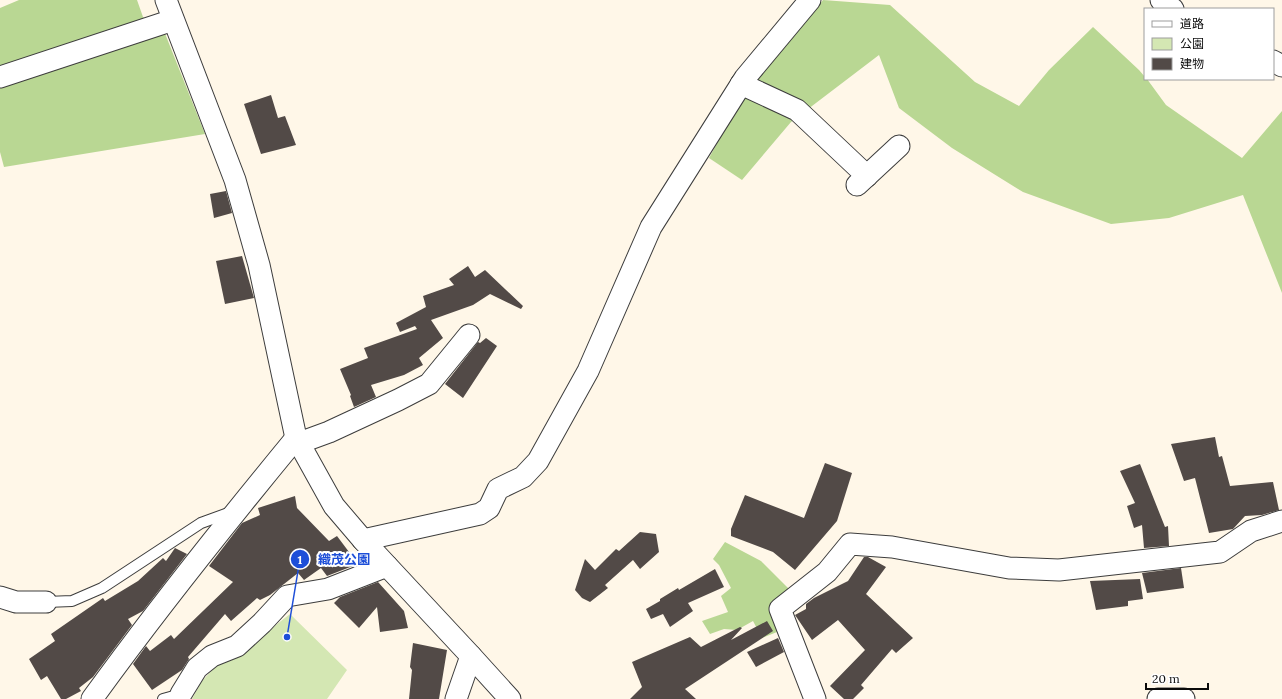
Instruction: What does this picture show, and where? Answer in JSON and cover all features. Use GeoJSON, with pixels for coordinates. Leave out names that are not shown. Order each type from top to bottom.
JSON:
{"type":"FeatureCollection","features":[{"type":"Feature","properties":{"kind":"street"},"geometry":{"type":"LineString","coordinates":[[166,0],[234,180],[259,265],[298,440],[334,506],[363,540],[510,699]]}},
{"type":"Feature","properties":{"kind":"street"},"geometry":{"type":"LineString","coordinates":[[363,540],[480,514],[489,508],[498,489],[523,477],[538,461],[588,371],[651,227],[741,84],[810,0]]}},
{"type":"Feature","properties":{"kind":"street"},"geometry":{"type":"LineString","coordinates":[[1161,0],[1171,8]]}},
{"type":"Feature","properties":{"kind":"street"},"geometry":{"type":"LineString","coordinates":[[0,78],[174,20]]}},
{"type":"Feature","properties":{"kind":"street"},"geometry":{"type":"LineString","coordinates":[[741,84],[797,110],[862,181],[899,146]]}},
{"type":"Feature","properties":{"kind":"street"},"geometry":{"type":"LineString","coordinates":[[92,699],[117,664],[238,509],[298,440],[329,432],[429,384],[469,335]]}},
{"type":"Feature","properties":{"kind":"street"},"geometry":{"type":"LineString","coordinates":[[814,699],[780,609],[827,572],[850,544],[892,547],[1009,568],[1059,570],[1220,552],[1251,531],[1282,521]]}},
{"type":"Feature","properties":{"kind":"street"},"geometry":{"type":"LineString","coordinates":[[172,697],[197,668],[212,656],[237,646],[262,623],[287,596],[328,588],[387,566]]}},
{"type":"Feature","properties":{"kind":"street"},"geometry":{"type":"LineString","coordinates":[[0,597],[16,602],[46,602]]}},
{"type":"Feature","properties":{"kind":"street"},"geometry":{"type":"LineString","coordinates":[[456,699],[471,656]]}},
{"type":"Feature","properties":{"kind":"street"},"geometry":{"type":"LineString","coordinates":[[1158,699],[1184,699]]}},
{"type":"Feature","properties":{"kind":"lane"},"geometry":{"type":"LineString","coordinates":[[46,602],[72,601],[102,588],[201,524],[238,509]]}},
{"type":"Feature","properties":{"kind":"green space"},"geometry":{"type":"Polygon","coordinates":[[[19,0],[137,0],[143,17],[164,31],[205,134],[4,167],[0,152],[0,8],[19,0]]]}},
{"type":"Feature","properties":{"kind":"green space"},"geometry":{"type":"Polygon","coordinates":[[[823,0],[890,5],[975,82],[1019,106],[1049,70],[1093,27],[1139,70],[1144,76],[1144,80],[1148,80],[1166,105],[1242,158],[1282,111],[1282,293],[1243,195],[1169,218],[1111,224],[1023,192],[952,148],[899,108],[879,55],[791,122],[742,180],[709,158],[742,98],[823,0]]]}},
{"type":"Feature","properties":{"kind":"green space"},"geometry":{"type":"Polygon","coordinates":[[[725,542],[761,561],[790,590],[782,630],[762,638],[753,621],[737,630],[724,629],[710,634],[702,621],[728,612],[721,596],[731,588],[719,565],[713,559],[725,542]]]}},
{"type":"Feature","properties":{"kind":"green space"},"geometry":{"type":"Polygon","coordinates":[[[290,614],[347,670],[327,699],[192,699],[202,681],[216,666],[232,659],[290,614]]]}},
{"type":"Feature","properties":{"kind":"building"},"geometry":{"type":"Polygon","coordinates":[[[271,95],[278,118],[285,116],[296,145],[261,154],[244,104],[271,95]]]}},
{"type":"Feature","properties":{"kind":"building"},"geometry":{"type":"Polygon","coordinates":[[[226,191],[232,213],[214,218],[210,194],[226,191]]]}},
{"type":"Feature","properties":{"kind":"building"},"geometry":{"type":"Polygon","coordinates":[[[242,256],[254,298],[225,304],[216,261],[242,256]]]}},
{"type":"Feature","properties":{"kind":"building"},"geometry":{"type":"Polygon","coordinates":[[[468,266],[475,277],[485,270],[523,306],[521,309],[490,294],[473,305],[431,320],[443,338],[419,358],[423,365],[404,375],[371,385],[376,397],[354,407],[350,396],[351,395],[340,369],[368,358],[364,348],[417,329],[415,326],[400,332],[396,323],[426,307],[423,296],[454,285],[449,279],[468,266]]]}},
{"type":"Feature","properties":{"kind":"building"},"geometry":{"type":"Polygon","coordinates":[[[486,338],[497,346],[463,398],[445,384],[478,342],[480,343],[486,338]]]}},
{"type":"Feature","properties":{"kind":"building"},"geometry":{"type":"Polygon","coordinates":[[[1215,437],[1219,457],[1222,456],[1230,486],[1273,482],[1279,510],[1262,515],[1245,516],[1233,529],[1209,533],[1195,478],[1184,481],[1171,444],[1215,437]]]}},
{"type":"Feature","properties":{"kind":"building"},"geometry":{"type":"Polygon","coordinates":[[[825,463],[852,473],[837,521],[795,570],[773,552],[731,536],[731,529],[745,495],[804,518],[825,463]]]}},
{"type":"Feature","properties":{"kind":"building"},"geometry":{"type":"Polygon","coordinates":[[[1140,464],[1165,527],[1168,526],[1169,546],[1144,548],[1142,525],[1134,528],[1127,506],[1135,503],[1120,471],[1140,464]]]}},
{"type":"Feature","properties":{"kind":"building"},"geometry":{"type":"Polygon","coordinates":[[[295,496],[297,508],[329,541],[337,536],[358,564],[327,576],[321,568],[304,580],[298,573],[270,595],[260,600],[257,598],[231,621],[225,614],[188,657],[189,659],[182,670],[152,690],[133,664],[146,646],[150,651],[171,635],[174,639],[233,582],[209,566],[242,523],[260,515],[258,508],[295,496]]]}},
{"type":"Feature","properties":{"kind":"building"},"geometry":{"type":"Polygon","coordinates":[[[640,532],[656,534],[659,552],[640,569],[633,560],[605,585],[608,588],[590,602],[582,598],[575,590],[585,559],[595,570],[616,549],[619,551],[640,532]]]}},
{"type":"Feature","properties":{"kind":"building"},"geometry":{"type":"Polygon","coordinates":[[[175,548],[187,554],[143,611],[128,619],[132,625],[93,677],[79,688],[81,691],[66,699],[61,699],[47,676],[41,680],[29,659],[55,641],[51,634],[103,598],[105,601],[138,581],[163,558],[166,561],[175,548]]]}},
{"type":"Feature","properties":{"kind":"building"},"geometry":{"type":"Polygon","coordinates":[[[864,557],[868,557],[886,567],[866,594],[913,638],[896,653],[892,649],[861,685],[864,688],[853,699],[844,699],[830,686],[865,650],[838,620],[812,640],[795,615],[806,609],[806,604],[814,598],[848,581],[864,557]]]}},
{"type":"Feature","properties":{"kind":"building"},"geometry":{"type":"Polygon","coordinates":[[[1181,568],[1184,588],[1147,593],[1142,573],[1181,568]]]}},
{"type":"Feature","properties":{"kind":"building"},"geometry":{"type":"Polygon","coordinates":[[[715,569],[724,587],[688,603],[693,611],[670,627],[663,614],[651,619],[646,609],[678,588],[679,590],[715,569]]]}},
{"type":"Feature","properties":{"kind":"building"},"geometry":{"type":"Polygon","coordinates":[[[1140,579],[1143,599],[1128,601],[1128,606],[1096,610],[1090,581],[1140,579]]]}},
{"type":"Feature","properties":{"kind":"building"},"geometry":{"type":"Polygon","coordinates":[[[378,582],[404,611],[408,628],[380,632],[377,607],[359,628],[334,603],[340,597],[378,582]]]}},
{"type":"Feature","properties":{"kind":"building"},"geometry":{"type":"Polygon","coordinates":[[[767,621],[773,631],[685,689],[696,699],[630,699],[642,687],[632,662],[690,637],[701,647],[740,627],[742,628],[731,640],[767,621]]]}},
{"type":"Feature","properties":{"kind":"building"},"geometry":{"type":"Polygon","coordinates":[[[778,638],[784,652],[756,667],[747,652],[778,638]]]}},
{"type":"Feature","properties":{"kind":"building"},"geometry":{"type":"Polygon","coordinates":[[[413,643],[447,650],[439,699],[409,699],[412,670],[410,667],[413,643]]]}},
{"type":"Feature","properties":{"kind":"place","name":"織茂公園"},"geometry":{"type":"Point","coordinates":[287,637]}}]}
